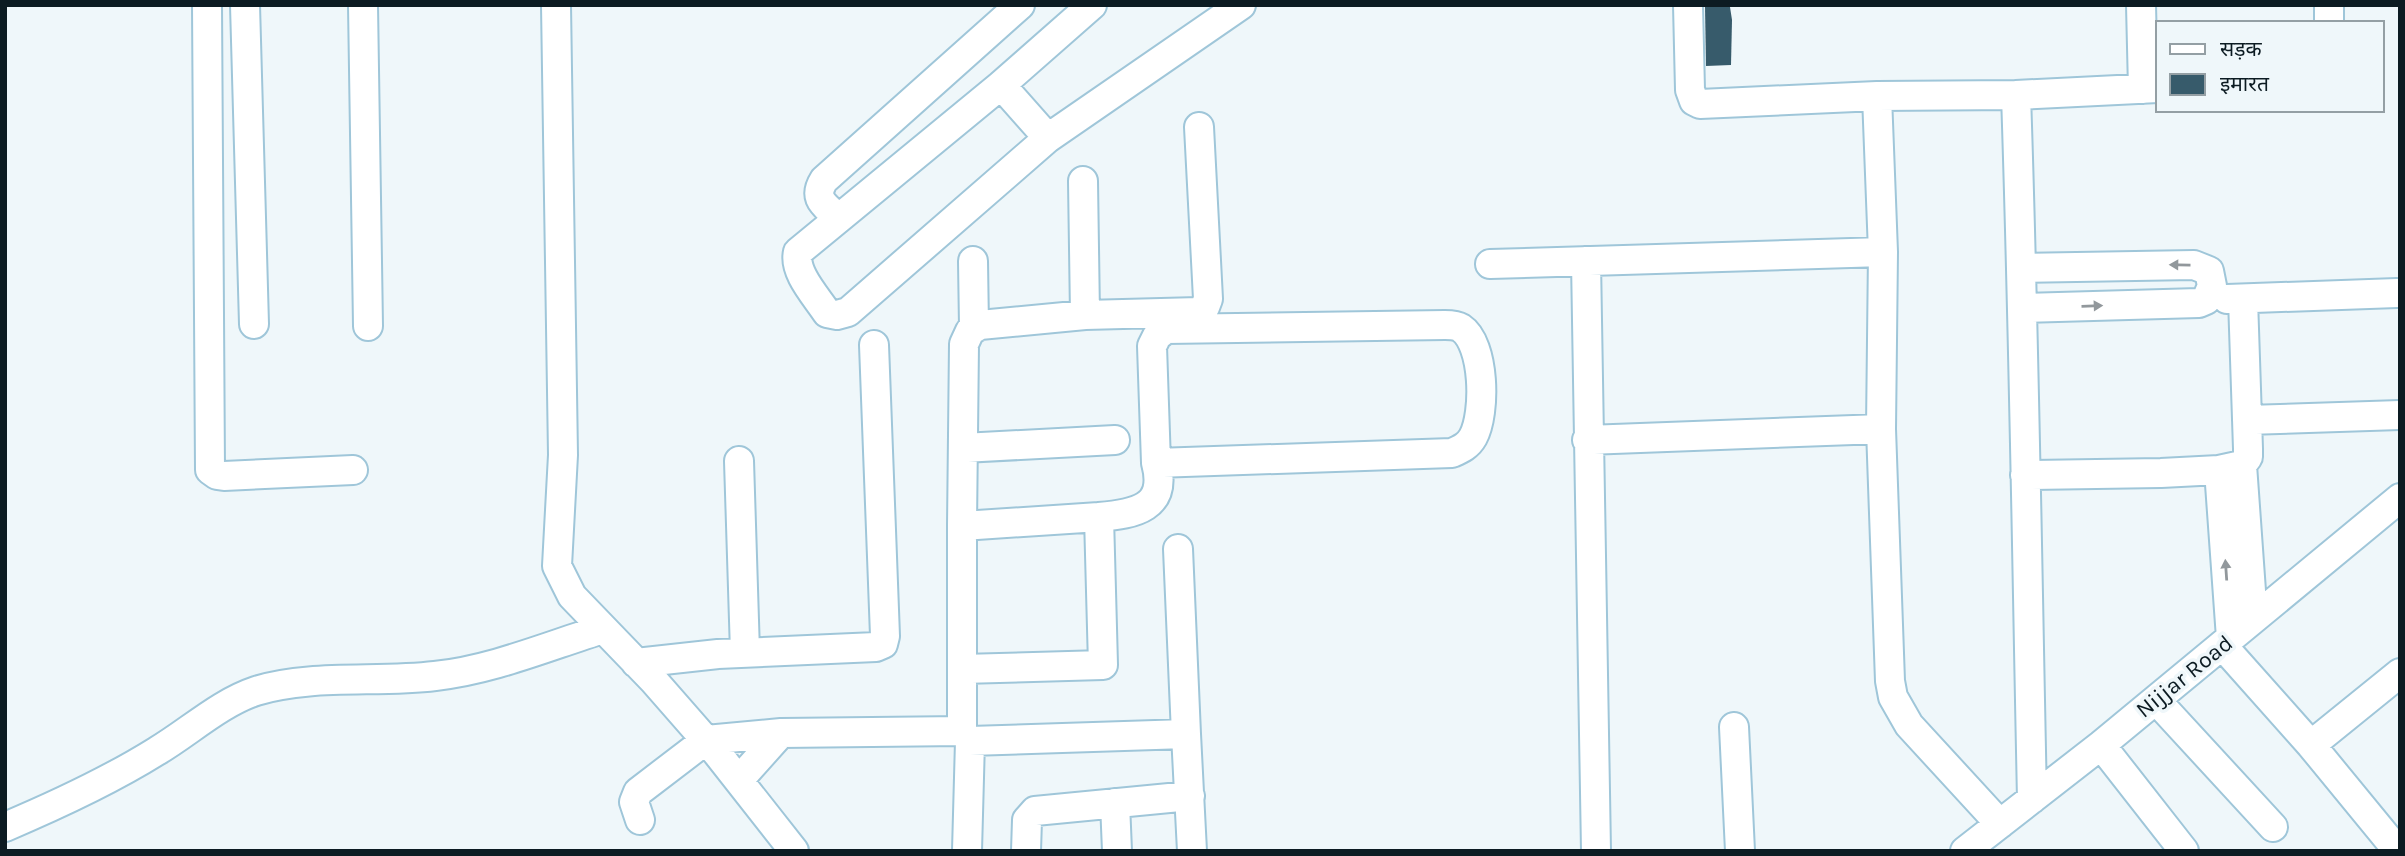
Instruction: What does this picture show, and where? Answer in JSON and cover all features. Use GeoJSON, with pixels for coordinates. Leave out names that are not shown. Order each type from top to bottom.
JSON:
{"type":"FeatureCollection","features":[{"type":"Feature","properties":{"kind":"street"},"geometry":{"type":"LineString","coordinates":[[207,5],[210,470],[224,476],[353,470]]}},
{"type":"Feature","properties":{"kind":"street"},"geometry":{"type":"LineString","coordinates":[[245,5],[254,324]]}},
{"type":"Feature","properties":{"kind":"street"},"geometry":{"type":"LineString","coordinates":[[363,5],[368,326]]}},
{"type":"Feature","properties":{"kind":"street"},"geometry":{"type":"LineString","coordinates":[[556,5],[563,456],[557,566],[572,596],[706,740],[794,851]]}},
{"type":"Feature","properties":{"kind":"street"},"geometry":{"type":"LineString","coordinates":[[838,218],[818,195],[824,180],[1020,5]]}},
{"type":"Feature","properties":{"kind":"street"},"geometry":{"type":"LineString","coordinates":[[1092,5],[1001,85],[798,252],[801,274],[827,313],[837,316],[848,312],[1048,138],[1241,5]]}},
{"type":"Feature","properties":{"kind":"street"},"geometry":{"type":"LineString","coordinates":[[1688,5],[1690,90],[1694,102],[1708,105],[1877,96],[2151,88],[2141,5]]}},
{"type":"Feature","properties":{"kind":"street"},"geometry":{"type":"LineString","coordinates":[[1001,85],[1048,138]]}},
{"type":"Feature","properties":{"kind":"street"},"geometry":{"type":"LineString","coordinates":[[2016,94],[2024,308],[2032,799]]}},
{"type":"Feature","properties":{"kind":"street"},"geometry":{"type":"LineString","coordinates":[[1877,96],[1882,252],[1881,429],[1890,681],[1893,697],[1909,725],[2000,824]]}},
{"type":"Feature","properties":{"kind":"street"},"geometry":{"type":"LineString","coordinates":[[974,327],[1085,315],[1199,312],[1205,307],[1208,299],[1199,127]]}},
{"type":"Feature","properties":{"kind":"street"},"geometry":{"type":"LineString","coordinates":[[1083,181],[1085,315]]}},
{"type":"Feature","properties":{"kind":"street"},"geometry":{"type":"LineString","coordinates":[[1490,264],[1882,252]]}},
{"type":"Feature","properties":{"kind":"street"},"geometry":{"type":"LineString","coordinates":[[640,820],[634,802],[638,792],[706,740],[781,733],[962,731],[964,344],[974,327],[973,261]]}},
{"type":"Feature","properties":{"kind":"street"},"geometry":{"type":"LineString","coordinates":[[1586,261],[1596,851]]}},
{"type":"Feature","properties":{"kind":"street"},"geometry":{"type":"LineString","coordinates":[[2022,268],[2194,265],[2208,271],[2212,286],[2206,300]]}},
{"type":"Feature","properties":{"kind":"street"},"geometry":{"type":"LineString","coordinates":[[2024,308],[2397,293]]}},
{"type":"Feature","properties":{"kind":"street"},"geometry":{"type":"LineString","coordinates":[[2025,475],[2231,467],[2248,457],[2243,299]]}},
{"type":"Feature","properties":{"kind":"street"},"geometry":{"type":"LineString","coordinates":[[962,526],[1127,515],[1145,506],[1158,493],[1160,479],[1156,463],[1152,346],[1157,336],[1166,329],[1445,324],[1459,326],[1474,346],[1481,386],[1477,425],[1468,443],[1452,453],[1156,463]]}},
{"type":"Feature","properties":{"kind":"street"},"geometry":{"type":"LineString","coordinates":[[636,663],[745,652],[876,647],[883,643],[885,636],[874,345]]}},
{"type":"Feature","properties":{"kind":"street"},"geometry":{"type":"LineString","coordinates":[[2247,420],[2400,415]]}},
{"type":"Feature","properties":{"kind":"street"},"geometry":{"type":"LineString","coordinates":[[1587,440],[1881,429]]}},
{"type":"Feature","properties":{"kind":"street"},"geometry":{"type":"LineString","coordinates":[[963,448],[1115,440]]}},
{"type":"Feature","properties":{"kind":"street"},"geometry":{"type":"LineString","coordinates":[[739,461],[745,652]]}},
{"type":"Feature","properties":{"kind":"street"},"geometry":{"type":"LineString","coordinates":[[2231,467],[2253,619]]}},
{"type":"Feature","properties":{"kind":"street"},"geometry":{"type":"LineString","coordinates":[[2231,467],[2227,642],[2311,745],[2395,839]]}},
{"type":"Feature","properties":{"kind":"street","name":"Nijjar Road"},"geometry":{"type":"LineString","coordinates":[[1965,851],[2101,745],[2400,498]]}},
{"type":"Feature","properties":{"kind":"street"},"geometry":{"type":"LineString","coordinates":[[962,669],[1103,665],[1099,517]]}},
{"type":"Feature","properties":{"kind":"street"},"geometry":{"type":"LineString","coordinates":[[1178,549],[1192,851]]}},
{"type":"Feature","properties":{"kind":"street"},"geometry":{"type":"LineString","coordinates":[[5,827],[59,804],[156,752],[234,701],[253,692],[306,682],[376,681],[437,676],[479,667],[603,629]]}},
{"type":"Feature","properties":{"kind":"street"},"geometry":{"type":"LineString","coordinates":[[2311,745],[2400,673]]}},
{"type":"Feature","properties":{"kind":"street"},"geometry":{"type":"LineString","coordinates":[[2156,700],[2273,827]]}},
{"type":"Feature","properties":{"kind":"street"},"geometry":{"type":"LineString","coordinates":[[1734,727],[1740,851]]}},
{"type":"Feature","properties":{"kind":"street"},"geometry":{"type":"LineString","coordinates":[[739,780],[781,733]]}},
{"type":"Feature","properties":{"kind":"street"},"geometry":{"type":"LineString","coordinates":[[967,851],[970,741],[1186,734]]}},
{"type":"Feature","properties":{"kind":"street"},"geometry":{"type":"LineString","coordinates":[[2101,745],[2173,847]]}},
{"type":"Feature","properties":{"kind":"street"},"geometry":{"type":"LineString","coordinates":[[1026,851],[1027,820],[1035,811],[1190,796]]}},
{"type":"Feature","properties":{"kind":"street"},"geometry":{"type":"LineString","coordinates":[[1115,803],[1117,851]]}},
{"type":"Feature","properties":{"kind":"building"},"geometry":{"type":"Polygon","coordinates":[[[1705,7],[1730,7],[1731,65],[1706,66],[1705,7]]]}}]}
